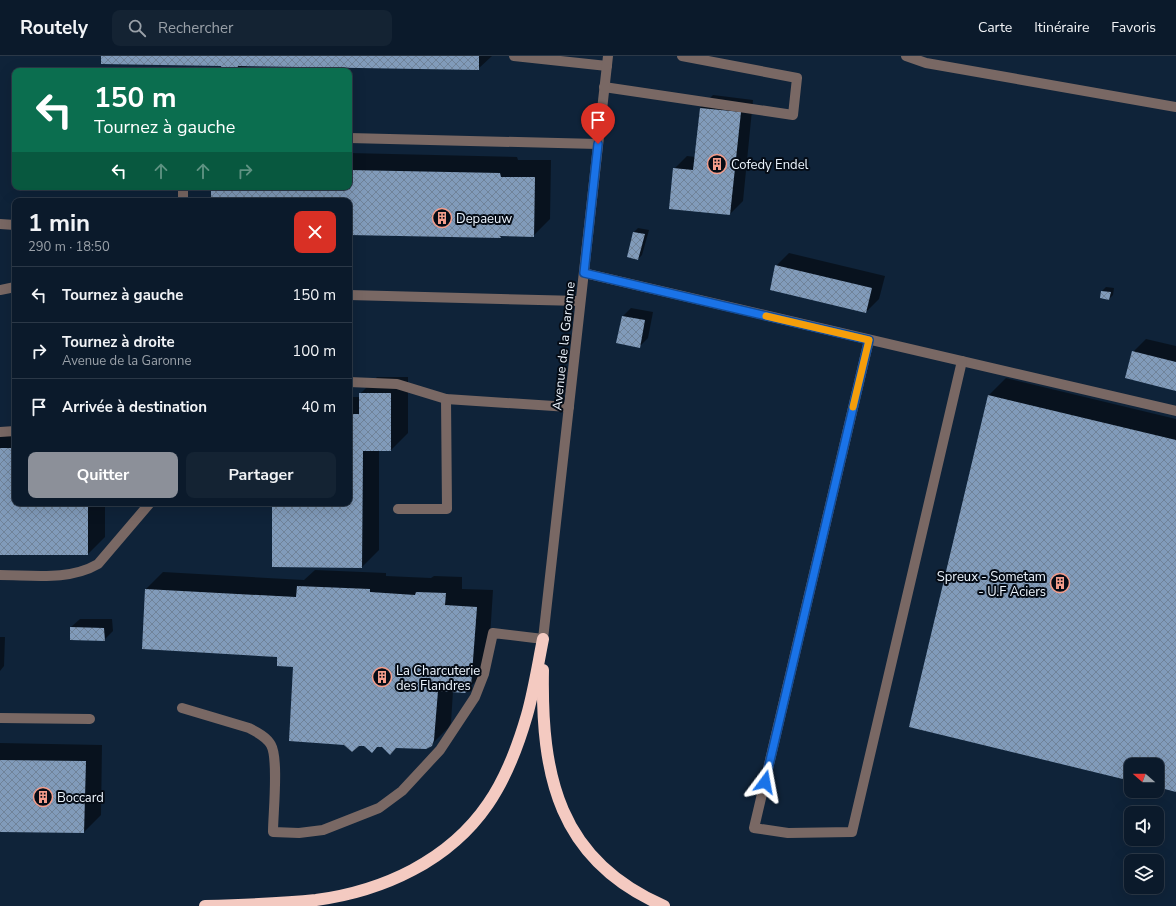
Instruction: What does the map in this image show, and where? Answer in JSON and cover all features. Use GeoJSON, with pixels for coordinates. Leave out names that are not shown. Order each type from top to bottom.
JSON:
{"type":"FeatureCollection","features":[{"type":"Feature","properties":{"kind":"highway"},"geometry":{"type":"LineString","coordinates":[[205,906],[283,903],[317,900],[341,895],[385,883],[412,871],[440,854],[461,836],[481,814],[506,771],[527,715],[543,638]]}},
{"type":"Feature","properties":{"kind":"highway"},"geometry":{"type":"LineString","coordinates":[[543,638],[544,732],[550,769],[565,816],[580,842],[599,864],[611,875],[636,893],[664,906]]}},
{"type":"Feature","properties":{"kind":"street"},"geometry":{"type":"LineString","coordinates":[[514,56],[607,61]]}},
{"type":"Feature","properties":{"kind":"street"},"geometry":{"type":"LineString","coordinates":[[604,86],[793,115],[797,78],[682,56]]}},
{"type":"Feature","properties":{"kind":"street"},"geometry":{"type":"LineString","coordinates":[[906,56],[926,63],[1176,107]]}},
{"type":"Feature","properties":{"kind":"street","name":"Avenue de la Garonne"},"geometry":{"type":"LineString","coordinates":[[543,638],[607,61]]}},
{"type":"Feature","properties":{"kind":"street"},"geometry":{"type":"LineString","coordinates":[[352,138],[598,144]]}},
{"type":"Feature","properties":{"kind":"street"},"geometry":{"type":"LineString","coordinates":[[0,224],[12,225]]}},
{"type":"Feature","properties":{"kind":"street"},"geometry":{"type":"LineString","coordinates":[[584,273],[1176,411]]}},
{"type":"Feature","properties":{"kind":"street"},"geometry":{"type":"LineString","coordinates":[[0,290],[12,288]]}},
{"type":"Feature","properties":{"kind":"street"},"geometry":{"type":"LineString","coordinates":[[352,295],[580,301]]}},
{"type":"Feature","properties":{"kind":"street"},"geometry":{"type":"LineString","coordinates":[[869,340],[754,828],[788,833],[852,832],[962,361]]}},
{"type":"Feature","properties":{"kind":"street"},"geometry":{"type":"LineString","coordinates":[[352,382],[397,384],[446,399],[569,407]]}},
{"type":"Feature","properties":{"kind":"street"},"geometry":{"type":"LineString","coordinates":[[398,509],[447,509],[446,399]]}},
{"type":"Feature","properties":{"kind":"street"},"geometry":{"type":"LineString","coordinates":[[0,432],[12,432]]}},
{"type":"Feature","properties":{"kind":"street"},"geometry":{"type":"LineString","coordinates":[[0,575],[56,575],[76,573],[87,570],[98,564],[103,559],[147,506]]}},
{"type":"Feature","properties":{"kind":"street"},"geometry":{"type":"LineString","coordinates":[[182,708],[249,728],[258,732],[270,743],[275,758],[273,832],[299,833],[323,830],[368,813],[392,800],[413,780],[440,750],[475,698],[484,674],[493,633],[543,638]]}},
{"type":"Feature","properties":{"kind":"street"},"geometry":{"type":"LineString","coordinates":[[0,718],[90,719]]}},
{"type":"Feature","properties":{"kind":"building"},"geometry":{"type":"Polygon","coordinates":[[[101,56],[479,56],[479,70],[238,66],[238,68],[221,68],[221,66],[101,64],[101,56]]]}},
{"type":"Feature","properties":{"kind":"building","name":"Cofedy Endel"},"geometry":{"type":"Polygon","coordinates":[[[700,108],[741,112],[730,215],[669,209],[673,168],[693,170],[700,108]]]}},
{"type":"Feature","properties":{"kind":"building","name":"Depaeuw"},"geometry":{"type":"Polygon","coordinates":[[[352,170],[500,173],[501,177],[535,177],[534,237],[500,236],[501,238],[352,235],[352,198],[211,198],[211,190],[352,190],[352,170]]]}},
{"type":"Feature","properties":{"kind":"building"},"geometry":{"type":"Polygon","coordinates":[[[633,232],[645,234],[638,260],[627,257],[633,232]]]}},
{"type":"Feature","properties":{"kind":"building"},"geometry":{"type":"Polygon","coordinates":[[[775,265],[872,288],[866,313],[770,290],[775,265]]]}},
{"type":"Feature","properties":{"kind":"building"},"geometry":{"type":"Polygon","coordinates":[[[1101,291],[1111,292],[1109,300],[1100,298],[1101,291]]]}},
{"type":"Feature","properties":{"kind":"building"},"geometry":{"type":"Polygon","coordinates":[[[622,316],[645,320],[640,348],[616,343],[622,316]]]}},
{"type":"Feature","properties":{"kind":"building"},"geometry":{"type":"Polygon","coordinates":[[[1132,351],[1176,362],[1176,391],[1125,378],[1132,351]]]}},
{"type":"Feature","properties":{"kind":"building"},"geometry":{"type":"Polygon","coordinates":[[[359,393],[391,393],[391,451],[363,451],[362,568],[272,567],[272,506],[352,506],[352,414],[359,414],[359,393]]]}},
{"type":"Feature","properties":{"kind":"building","name":"Spreux - Sometam - U.F Aciers"},"geometry":{"type":"Polygon","coordinates":[[[988,395],[1176,440],[1176,792],[1164,789],[1164,758],[1124,758],[1124,779],[909,727],[988,395]]]}},
{"type":"Feature","properties":{"kind":"building"},"geometry":{"type":"Polygon","coordinates":[[[0,448],[12,448],[12,506],[88,506],[88,555],[0,555],[0,448]]]}},
{"type":"Feature","properties":{"kind":"building","name":"La Charcuterie des Flandres"},"geometry":{"type":"Polygon","coordinates":[[[297,586],[370,589],[370,592],[415,595],[416,592],[446,593],[445,605],[477,607],[471,687],[465,693],[438,691],[434,740],[432,746],[426,749],[396,748],[390,755],[382,747],[377,747],[372,753],[364,746],[359,746],[352,752],[344,745],[289,741],[293,667],[277,666],[277,657],[142,649],[145,589],[296,597],[297,586]]]}},
{"type":"Feature","properties":{"kind":"building"},"geometry":{"type":"Polygon","coordinates":[[[70,627],[104,628],[105,641],[70,640],[70,627]]]}},
{"type":"Feature","properties":{"kind":"building","name":"Boccard"},"geometry":{"type":"Polygon","coordinates":[[[0,760],[86,761],[84,833],[0,832],[0,760]]]}},
{"type":"Feature","properties":{"kind":"slow traffic"},"geometry":{"type":"LineString","coordinates":[[766,316],[869,340],[853,407]]}},
{"type":"Feature","properties":{"kind":"place","name":"Cofedy Endel"},"geometry":{"type":"Point","coordinates":[717,164]}},
{"type":"Feature","properties":{"kind":"place","name":"Depaeuw"},"geometry":{"type":"Point","coordinates":[442,218]}},
{"type":"Feature","properties":{"kind":"place","name":"Spreux - Sometam - U.F Aciers"},"geometry":{"type":"Point","coordinates":[1060,583]}},
{"type":"Feature","properties":{"kind":"place","name":"La Charcuterie des Flandres"},"geometry":{"type":"Point","coordinates":[382,677]}},
{"type":"Feature","properties":{"kind":"place","name":"Boccard"},"geometry":{"type":"Point","coordinates":[43,797]}},
{"type":"Feature","properties":{"kind":"route"},"geometry":{"type":"LineString","coordinates":[[598,144],[584,273],[869,340],[765,782]]}}]}
